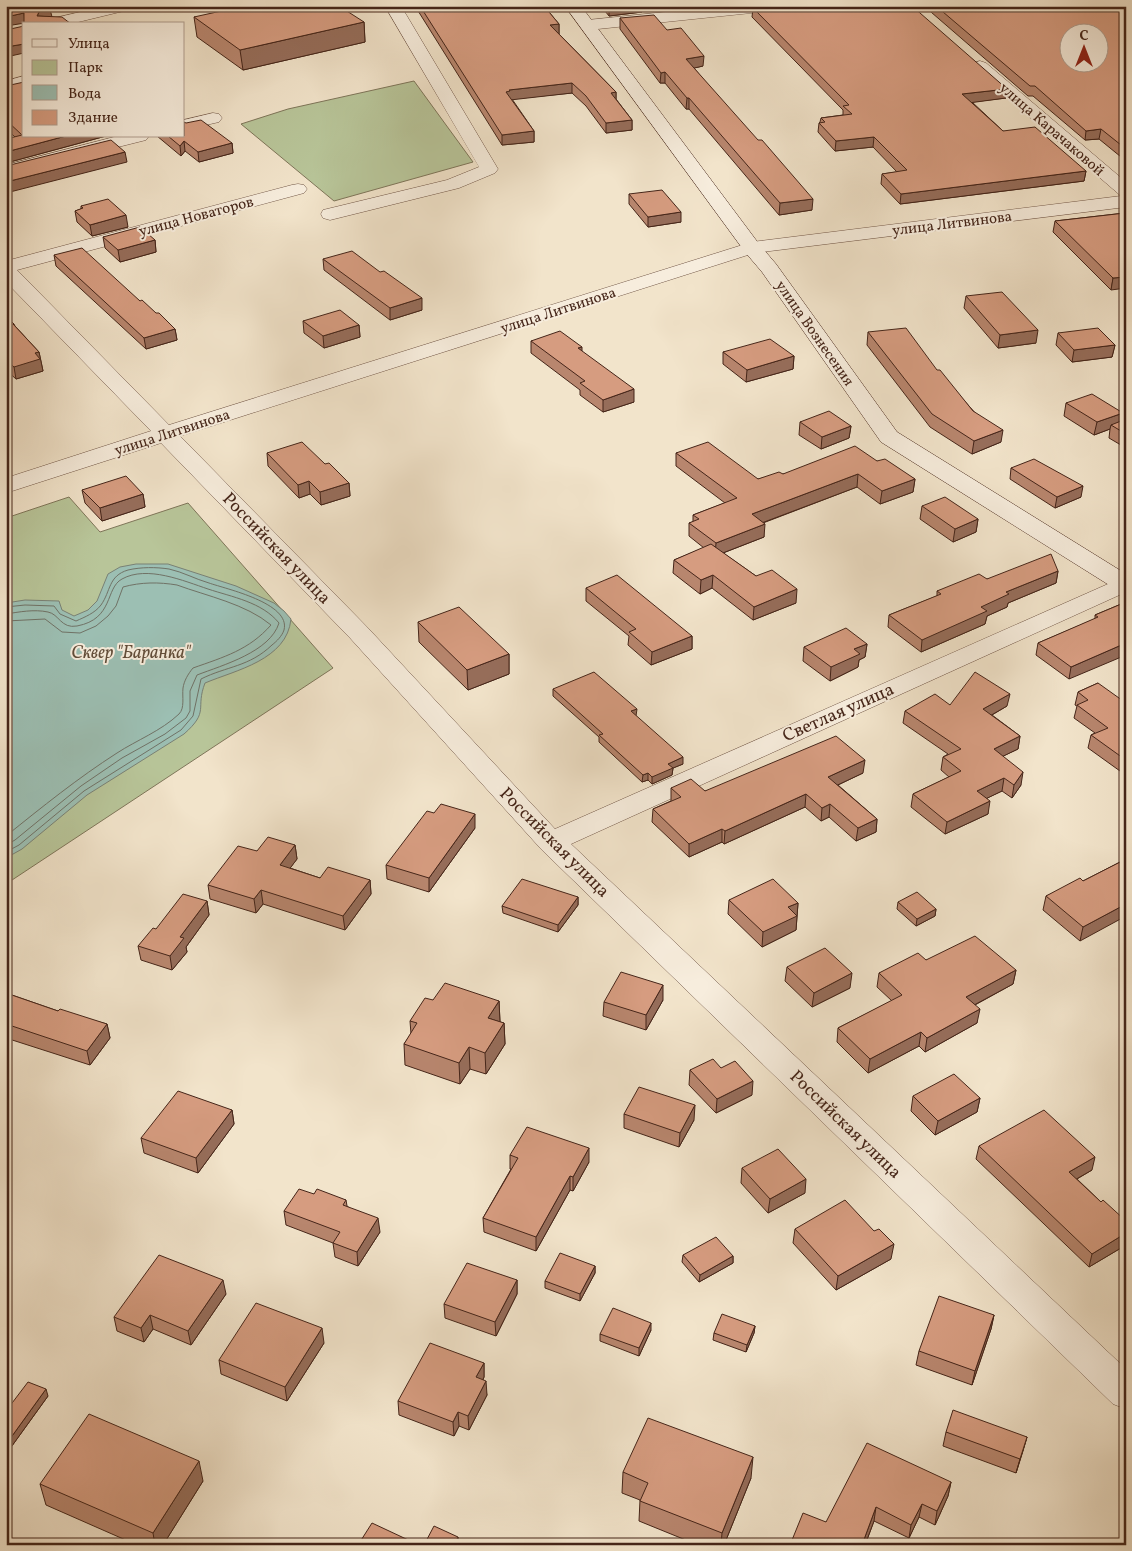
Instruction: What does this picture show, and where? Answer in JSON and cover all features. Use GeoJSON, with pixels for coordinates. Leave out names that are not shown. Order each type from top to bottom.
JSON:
{"type":"FeatureCollection","features":[{"type":"Feature","properties":{"kind":"street"},"geometry":{"type":"LineString","coordinates":[[55,22],[103,8],[126,6]]}},
{"type":"Feature","properties":{"kind":"street"},"geometry":{"type":"LineString","coordinates":[[330,214],[453,184],[488,169],[394,6]]}},
{"type":"Feature","properties":{"kind":"street","name":"улица Вознесения"},"geometry":{"type":"LineString","coordinates":[[573,6],[752,248],[769,268],[889,437],[1125,584]]}},
{"type":"Feature","properties":{"kind":"street"},"geometry":{"type":"LineString","coordinates":[[588,25],[770,6]]}},
{"type":"Feature","properties":{"kind":"street","name":"улица Карачаковой"},"geometry":{"type":"LineString","coordinates":[[970,57],[1126,192]]}},
{"type":"Feature","properties":{"kind":"street"},"geometry":{"type":"LineString","coordinates":[[6,86],[22,82]]}},
{"type":"Feature","properties":{"kind":"street"},"geometry":{"type":"LineString","coordinates":[[185,125],[213,118]]}},
{"type":"Feature","properties":{"kind":"street"},"geometry":{"type":"LineString","coordinates":[[6,170],[132,138]]}},
{"type":"Feature","properties":{"kind":"street","name":"улица Новаторов"},"geometry":{"type":"LineString","coordinates":[[6,268],[298,189]]}},
{"type":"Feature","properties":{"kind":"street","name":"улица Литвинова"},"geometry":{"type":"LineString","coordinates":[[6,486],[752,248],[1126,201]]}},
{"type":"Feature","properties":{"kind":"street","name":"Российская улица"},"geometry":{"type":"LineString","coordinates":[[6,268],[358,633],[551,842],[1126,1393]]}},
{"type":"Feature","properties":{"kind":"street","name":"Светлая улица"},"geometry":{"type":"LineString","coordinates":[[551,842],[1125,584]]}},
{"type":"Feature","properties":{"kind":"green space"},"geometry":{"type":"Polygon","coordinates":[[[414,81],[473,162],[334,201],[241,124],[288,109],[414,81]]]}},
{"type":"Feature","properties":{"kind":"green space","name":"Сквер \"Баранка\""},"geometry":{"type":"Polygon","coordinates":[[[69,497],[100,532],[188,503],[333,668],[6,884],[6,518],[69,497]]]}},
{"type":"Feature","properties":{"kind":"water","name":"Сквер \"Баранка\""},"geometry":{"type":"Polygon","coordinates":[[[136,564],[168,564],[236,586],[274,603],[291,619],[287,633],[270,654],[245,668],[205,683],[197,720],[184,734],[87,795],[22,849],[6,858],[6,603],[25,600],[59,601],[62,610],[74,616],[88,610],[97,601],[108,574],[120,567],[136,564]]]}},
{"type":"Feature","properties":{"kind":"building"},"geometry":{"type":"Polygon","coordinates":[[[6,6],[48,6],[50,8],[40,10],[37,16],[62,17],[68,22],[24,22],[24,13],[6,17],[6,6]]]}},
{"type":"Feature","properties":{"kind":"building"},"geometry":{"type":"Polygon","coordinates":[[[244,6],[339,6],[364,22],[240,50],[194,17],[244,6]]]}},
{"type":"Feature","properties":{"kind":"building"},"geometry":{"type":"Polygon","coordinates":[[[420,6],[544,6],[559,24],[550,25],[616,92],[611,93],[632,120],[606,123],[586,96],[572,83],[509,90],[506,92],[534,131],[502,135],[420,6]]]}},
{"type":"Feature","properties":{"kind":"building"},"geometry":{"type":"Polygon","coordinates":[[[607,6],[630,6],[609,8],[607,6]]]}},
{"type":"Feature","properties":{"kind":"building"},"geometry":{"type":"Polygon","coordinates":[[[765,6],[912,6],[1007,89],[962,94],[1003,131],[1035,127],[1086,171],[901,194],[882,174],[907,170],[874,137],[836,141],[819,123],[825,122],[821,118],[852,114],[843,106],[849,105],[753,8],[765,6]]]}},
{"type":"Feature","properties":{"kind":"building"},"geometry":{"type":"Polygon","coordinates":[[[936,6],[1126,6],[1126,149],[1101,129],[1086,131],[1035,86],[1030,86],[936,6]]]}},
{"type":"Feature","properties":{"kind":"building"},"geometry":{"type":"Polygon","coordinates":[[[654,15],[667,30],[681,28],[704,56],[686,59],[758,140],[762,140],[813,199],[780,203],[689,98],[665,72],[661,73],[620,18],[654,15]]]}},
{"type":"Feature","properties":{"kind":"building"},"geometry":{"type":"Polygon","coordinates":[[[22,26],[22,44],[6,47],[6,30],[22,26]]]}},
{"type":"Feature","properties":{"kind":"building"},"geometry":{"type":"Polygon","coordinates":[[[22,82],[22,135],[6,120],[6,86],[22,82]]]}},
{"type":"Feature","properties":{"kind":"building"},"geometry":{"type":"Polygon","coordinates":[[[201,120],[232,143],[198,152],[184,141],[180,146],[170,138],[185,138],[186,123],[201,120]]]}},
{"type":"Feature","properties":{"kind":"building"},"geometry":{"type":"Polygon","coordinates":[[[22,135],[22,138],[58,138],[6,152],[6,139],[22,135]]]}},
{"type":"Feature","properties":{"kind":"building"},"geometry":{"type":"Polygon","coordinates":[[[111,140],[125,152],[6,182],[6,166],[111,140]]]}},
{"type":"Feature","properties":{"kind":"building"},"geometry":{"type":"Polygon","coordinates":[[[662,190],[681,212],[648,217],[629,194],[662,190]]]}},
{"type":"Feature","properties":{"kind":"building"},"geometry":{"type":"Polygon","coordinates":[[[108,199],[126,215],[90,225],[75,211],[83,208],[81,206],[108,199]]]}},
{"type":"Feature","properties":{"kind":"building"},"geometry":{"type":"Polygon","coordinates":[[[1125,213],[1126,277],[1113,278],[1055,221],[1125,213]]]}},
{"type":"Feature","properties":{"kind":"building"},"geometry":{"type":"Polygon","coordinates":[[[140,227],[155,240],[118,250],[103,237],[140,227]]]}},
{"type":"Feature","properties":{"kind":"building"},"geometry":{"type":"Polygon","coordinates":[[[82,248],[140,301],[142,300],[156,313],[159,313],[175,329],[144,338],[54,255],[82,248]]]}},
{"type":"Feature","properties":{"kind":"building"},"geometry":{"type":"Polygon","coordinates":[[[352,251],[380,272],[384,271],[422,298],[390,308],[323,259],[352,251]]]}},
{"type":"Feature","properties":{"kind":"building"},"geometry":{"type":"Polygon","coordinates":[[[1002,292],[1038,330],[1000,335],[966,296],[1002,292]]]}},
{"type":"Feature","properties":{"kind":"building"},"geometry":{"type":"Polygon","coordinates":[[[340,310],[359,325],[323,336],[303,321],[340,310]]]}},
{"type":"Feature","properties":{"kind":"building"},"geometry":{"type":"Polygon","coordinates":[[[6,316],[39,352],[35,353],[40,359],[14,367],[6,360],[6,316]]]}},
{"type":"Feature","properties":{"kind":"building"},"geometry":{"type":"Polygon","coordinates":[[[906,328],[937,370],[940,370],[973,411],[1003,430],[974,441],[932,414],[868,332],[906,328]]]}},
{"type":"Feature","properties":{"kind":"building"},"geometry":{"type":"Polygon","coordinates":[[[1098,328],[1115,345],[1074,350],[1058,333],[1098,328]]]}},
{"type":"Feature","properties":{"kind":"building"},"geometry":{"type":"Polygon","coordinates":[[[560,331],[582,347],[578,348],[634,389],[603,400],[580,383],[585,381],[531,341],[560,331]]]}},
{"type":"Feature","properties":{"kind":"building"},"geometry":{"type":"Polygon","coordinates":[[[770,339],[794,356],[747,370],[723,352],[770,339]]]}},
{"type":"Feature","properties":{"kind":"building"},"geometry":{"type":"Polygon","coordinates":[[[1092,394],[1123,413],[1097,422],[1066,403],[1092,394]]]}},
{"type":"Feature","properties":{"kind":"building"},"geometry":{"type":"Polygon","coordinates":[[[829,411],[851,426],[822,437],[800,422],[829,411]]]}},
{"type":"Feature","properties":{"kind":"building"},"geometry":{"type":"Polygon","coordinates":[[[1126,419],[1126,434],[1111,425],[1126,419]]]}},
{"type":"Feature","properties":{"kind":"building"},"geometry":{"type":"Polygon","coordinates":[[[302,442],[325,464],[329,463],[349,483],[320,492],[309,481],[298,485],[267,453],[302,442]]]}},
{"type":"Feature","properties":{"kind":"building"},"geometry":{"type":"Polygon","coordinates":[[[708,442],[758,479],[779,472],[783,474],[855,446],[877,461],[885,459],[915,479],[882,491],[858,474],[752,514],[765,524],[716,543],[689,523],[699,519],[693,515],[737,498],[676,453],[708,442]]]}},
{"type":"Feature","properties":{"kind":"building"},"geometry":{"type":"Polygon","coordinates":[[[1034,459],[1083,486],[1057,497],[1011,468],[1034,459]]]}},
{"type":"Feature","properties":{"kind":"building"},"geometry":{"type":"Polygon","coordinates":[[[126,476],[143,494],[100,508],[82,490],[126,476]]]}},
{"type":"Feature","properties":{"kind":"building"},"geometry":{"type":"Polygon","coordinates":[[[945,497],[978,519],[955,529],[922,506],[945,497]]]}},
{"type":"Feature","properties":{"kind":"building"},"geometry":{"type":"Polygon","coordinates":[[[711,544],[756,576],[772,570],[797,589],[754,607],[713,575],[701,580],[674,560],[711,544]]]}},
{"type":"Feature","properties":{"kind":"building"},"geometry":{"type":"Polygon","coordinates":[[[1051,554],[1058,571],[1006,592],[1009,594],[981,607],[987,611],[922,640],[889,615],[941,594],[937,591],[979,574],[987,579],[1051,554]]]}},
{"type":"Feature","properties":{"kind":"building"},"geometry":{"type":"Polygon","coordinates":[[[617,575],[692,636],[652,652],[629,632],[636,629],[586,588],[617,575]]]}},
{"type":"Feature","properties":{"kind":"building"},"geometry":{"type":"Polygon","coordinates":[[[1126,602],[1126,643],[1071,667],[1038,643],[1098,617],[1095,615],[1126,602]]]}},
{"type":"Feature","properties":{"kind":"building"},"geometry":{"type":"Polygon","coordinates":[[[459,607],[509,654],[467,670],[418,622],[459,607]]]}},
{"type":"Feature","properties":{"kind":"building"},"geometry":{"type":"Polygon","coordinates":[[[846,628],[867,644],[854,649],[860,654],[831,667],[804,647],[846,628]]]}},
{"type":"Feature","properties":{"kind":"building"},"geometry":{"type":"Polygon","coordinates":[[[594,672],[637,709],[631,711],[683,757],[668,764],[673,768],[652,777],[648,773],[643,775],[599,735],[603,734],[553,689],[594,672]]]}},
{"type":"Feature","properties":{"kind":"building"},"geometry":{"type":"Polygon","coordinates":[[[975,672],[1010,694],[983,709],[1020,736],[994,749],[1023,772],[1014,785],[1004,778],[977,791],[990,801],[947,822],[913,794],[961,771],[943,757],[961,749],[905,711],[935,694],[950,705],[975,672]]]}},
{"type":"Feature","properties":{"kind":"building"},"geometry":{"type":"Polygon","coordinates":[[[1098,683],[1126,703],[1126,757],[1123,758],[1091,735],[1108,728],[1077,705],[1088,700],[1078,692],[1098,683]]]}},
{"type":"Feature","properties":{"kind":"building"},"geometry":{"type":"Polygon","coordinates":[[[836,736],[865,760],[828,777],[877,819],[858,828],[830,804],[822,808],[806,794],[725,831],[722,829],[689,844],[653,809],[681,797],[671,788],[691,779],[705,791],[836,736]]]}},
{"type":"Feature","properties":{"kind":"building"},"geometry":{"type":"Polygon","coordinates":[[[441,804],[475,814],[429,878],[386,865],[427,811],[434,813],[441,804]]]}},
{"type":"Feature","properties":{"kind":"building"},"geometry":{"type":"Polygon","coordinates":[[[268,837],[295,845],[280,865],[320,878],[328,867],[370,880],[343,916],[261,890],[254,899],[208,885],[238,846],[257,851],[268,837]]]}},
{"type":"Feature","properties":{"kind":"building"},"geometry":{"type":"Polygon","coordinates":[[[1126,859],[1126,904],[1083,927],[1046,896],[1080,878],[1083,881],[1126,859]]]}},
{"type":"Feature","properties":{"kind":"building"},"geometry":{"type":"Polygon","coordinates":[[[522,879],[578,897],[558,925],[502,906],[522,879]]]}},
{"type":"Feature","properties":{"kind":"building"},"geometry":{"type":"Polygon","coordinates":[[[773,879],[798,903],[788,907],[797,916],[763,932],[729,900],[773,879]]]}},
{"type":"Feature","properties":{"kind":"building"},"geometry":{"type":"Polygon","coordinates":[[[917,892],[936,909],[917,919],[898,902],[917,892]]]}},
{"type":"Feature","properties":{"kind":"building"},"geometry":{"type":"Polygon","coordinates":[[[183,894],[207,901],[180,937],[184,938],[170,956],[138,946],[153,928],[156,929],[183,894]]]}},
{"type":"Feature","properties":{"kind":"building"},"geometry":{"type":"Polygon","coordinates":[[[975,936],[1016,970],[966,997],[980,1009],[927,1038],[921,1032],[870,1059],[838,1028],[902,995],[879,973],[918,953],[926,960],[975,936]]]}},
{"type":"Feature","properties":{"kind":"building"},"geometry":{"type":"Polygon","coordinates":[[[825,948],[852,973],[814,993],[787,967],[825,948]]]}},
{"type":"Feature","properties":{"kind":"building"},"geometry":{"type":"Polygon","coordinates":[[[621,972],[663,985],[646,1015],[604,1002],[621,972]]]}},
{"type":"Feature","properties":{"kind":"building"},"geometry":{"type":"Polygon","coordinates":[[[445,983],[499,1001],[488,1018],[504,1023],[485,1053],[469,1047],[459,1063],[404,1044],[417,1023],[410,1021],[425,998],[433,1000],[445,983]]]}},
{"type":"Feature","properties":{"kind":"building"},"geometry":{"type":"Polygon","coordinates":[[[6,993],[58,1011],[60,1009],[107,1024],[87,1051],[6,1024],[6,993]]]}},
{"type":"Feature","properties":{"kind":"building"},"geometry":{"type":"Polygon","coordinates":[[[713,1059],[721,1068],[735,1061],[753,1081],[717,1099],[690,1070],[713,1059]]]}},
{"type":"Feature","properties":{"kind":"building"},"geometry":{"type":"Polygon","coordinates":[[[954,1074],[980,1098],[938,1121],[913,1096],[954,1074]]]}},
{"type":"Feature","properties":{"kind":"building"},"geometry":{"type":"Polygon","coordinates":[[[639,1087],[695,1105],[680,1133],[624,1114],[639,1087]]]}},
{"type":"Feature","properties":{"kind":"building"},"geometry":{"type":"Polygon","coordinates":[[[178,1091],[232,1110],[196,1158],[141,1138],[178,1091]]]}},
{"type":"Feature","properties":{"kind":"building"},"geometry":{"type":"Polygon","coordinates":[[[1044,1110],[1095,1157],[1069,1172],[1101,1202],[1103,1200],[1126,1221],[1126,1233],[1092,1254],[979,1146],[1044,1110]]]}},
{"type":"Feature","properties":{"kind":"building"},"geometry":{"type":"Polygon","coordinates":[[[527,1127],[589,1148],[573,1177],[570,1176],[536,1237],[483,1218],[518,1158],[510,1155],[527,1127]]]}},
{"type":"Feature","properties":{"kind":"building"},"geometry":{"type":"Polygon","coordinates":[[[778,1149],[806,1179],[770,1199],[742,1168],[778,1149]]]}},
{"type":"Feature","properties":{"kind":"building"},"geometry":{"type":"Polygon","coordinates":[[[299,1189],[314,1194],[317,1189],[346,1200],[343,1205],[378,1218],[357,1252],[333,1243],[340,1232],[284,1211],[299,1189]]]}},
{"type":"Feature","properties":{"kind":"building"},"geometry":{"type":"Polygon","coordinates":[[[845,1200],[874,1231],[879,1229],[894,1244],[838,1276],[795,1229],[845,1200]]]}},
{"type":"Feature","properties":{"kind":"building"},"geometry":{"type":"Polygon","coordinates":[[[716,1237],[733,1256],[700,1275],[683,1255],[716,1237]]]}},
{"type":"Feature","properties":{"kind":"building"},"geometry":{"type":"Polygon","coordinates":[[[560,1253],[595,1266],[580,1294],[545,1281],[560,1253]]]}},
{"type":"Feature","properties":{"kind":"building"},"geometry":{"type":"Polygon","coordinates":[[[159,1255],[223,1280],[188,1331],[150,1315],[141,1328],[114,1317],[159,1255]]]}},
{"type":"Feature","properties":{"kind":"building"},"geometry":{"type":"Polygon","coordinates":[[[467,1263],[517,1280],[495,1322],[444,1304],[467,1263]]]}},
{"type":"Feature","properties":{"kind":"building"},"geometry":{"type":"Polygon","coordinates":[[[939,1296],[994,1315],[975,1371],[919,1351],[939,1296]]]}},
{"type":"Feature","properties":{"kind":"building"},"geometry":{"type":"Polygon","coordinates":[[[256,1303],[322,1328],[285,1387],[219,1360],[256,1303]]]}},
{"type":"Feature","properties":{"kind":"building"},"geometry":{"type":"Polygon","coordinates":[[[613,1308],[651,1323],[639,1348],[600,1334],[613,1308]]]}},
{"type":"Feature","properties":{"kind":"building"},"geometry":{"type":"Polygon","coordinates":[[[722,1314],[755,1326],[747,1345],[714,1333],[722,1314]]]}},
{"type":"Feature","properties":{"kind":"building"},"geometry":{"type":"Polygon","coordinates":[[[430,1343],[484,1363],[476,1377],[486,1381],[468,1416],[458,1412],[453,1422],[398,1401],[430,1343]]]}},
{"type":"Feature","properties":{"kind":"building"},"geometry":{"type":"Polygon","coordinates":[[[28,1382],[46,1389],[7,1443],[6,1411],[28,1382]]]}},
{"type":"Feature","properties":{"kind":"building"},"geometry":{"type":"Polygon","coordinates":[[[953,1410],[1027,1437],[1020,1459],[946,1432],[953,1410]]]}},
{"type":"Feature","properties":{"kind":"building"},"geometry":{"type":"Polygon","coordinates":[[[89,1414],[199,1461],[153,1533],[40,1484],[89,1414]]]}},
{"type":"Feature","properties":{"kind":"building"},"geometry":{"type":"Polygon","coordinates":[[[648,1418],[753,1457],[722,1533],[640,1501],[648,1483],[623,1472],[648,1418]]]}},
{"type":"Feature","properties":{"kind":"building"},"geometry":{"type":"Polygon","coordinates":[[[867,1443],[951,1482],[937,1511],[922,1504],[911,1525],[876,1507],[862,1545],[790,1545],[803,1513],[826,1522],[867,1443]]]}},
{"type":"Feature","properties":{"kind":"building"},"geometry":{"type":"Polygon","coordinates":[[[372,1523],[419,1545],[358,1545],[372,1523]]]}},
{"type":"Feature","properties":{"kind":"building"},"geometry":{"type":"Polygon","coordinates":[[[434,1526],[458,1537],[454,1545],[424,1545],[434,1526]]]}}]}
